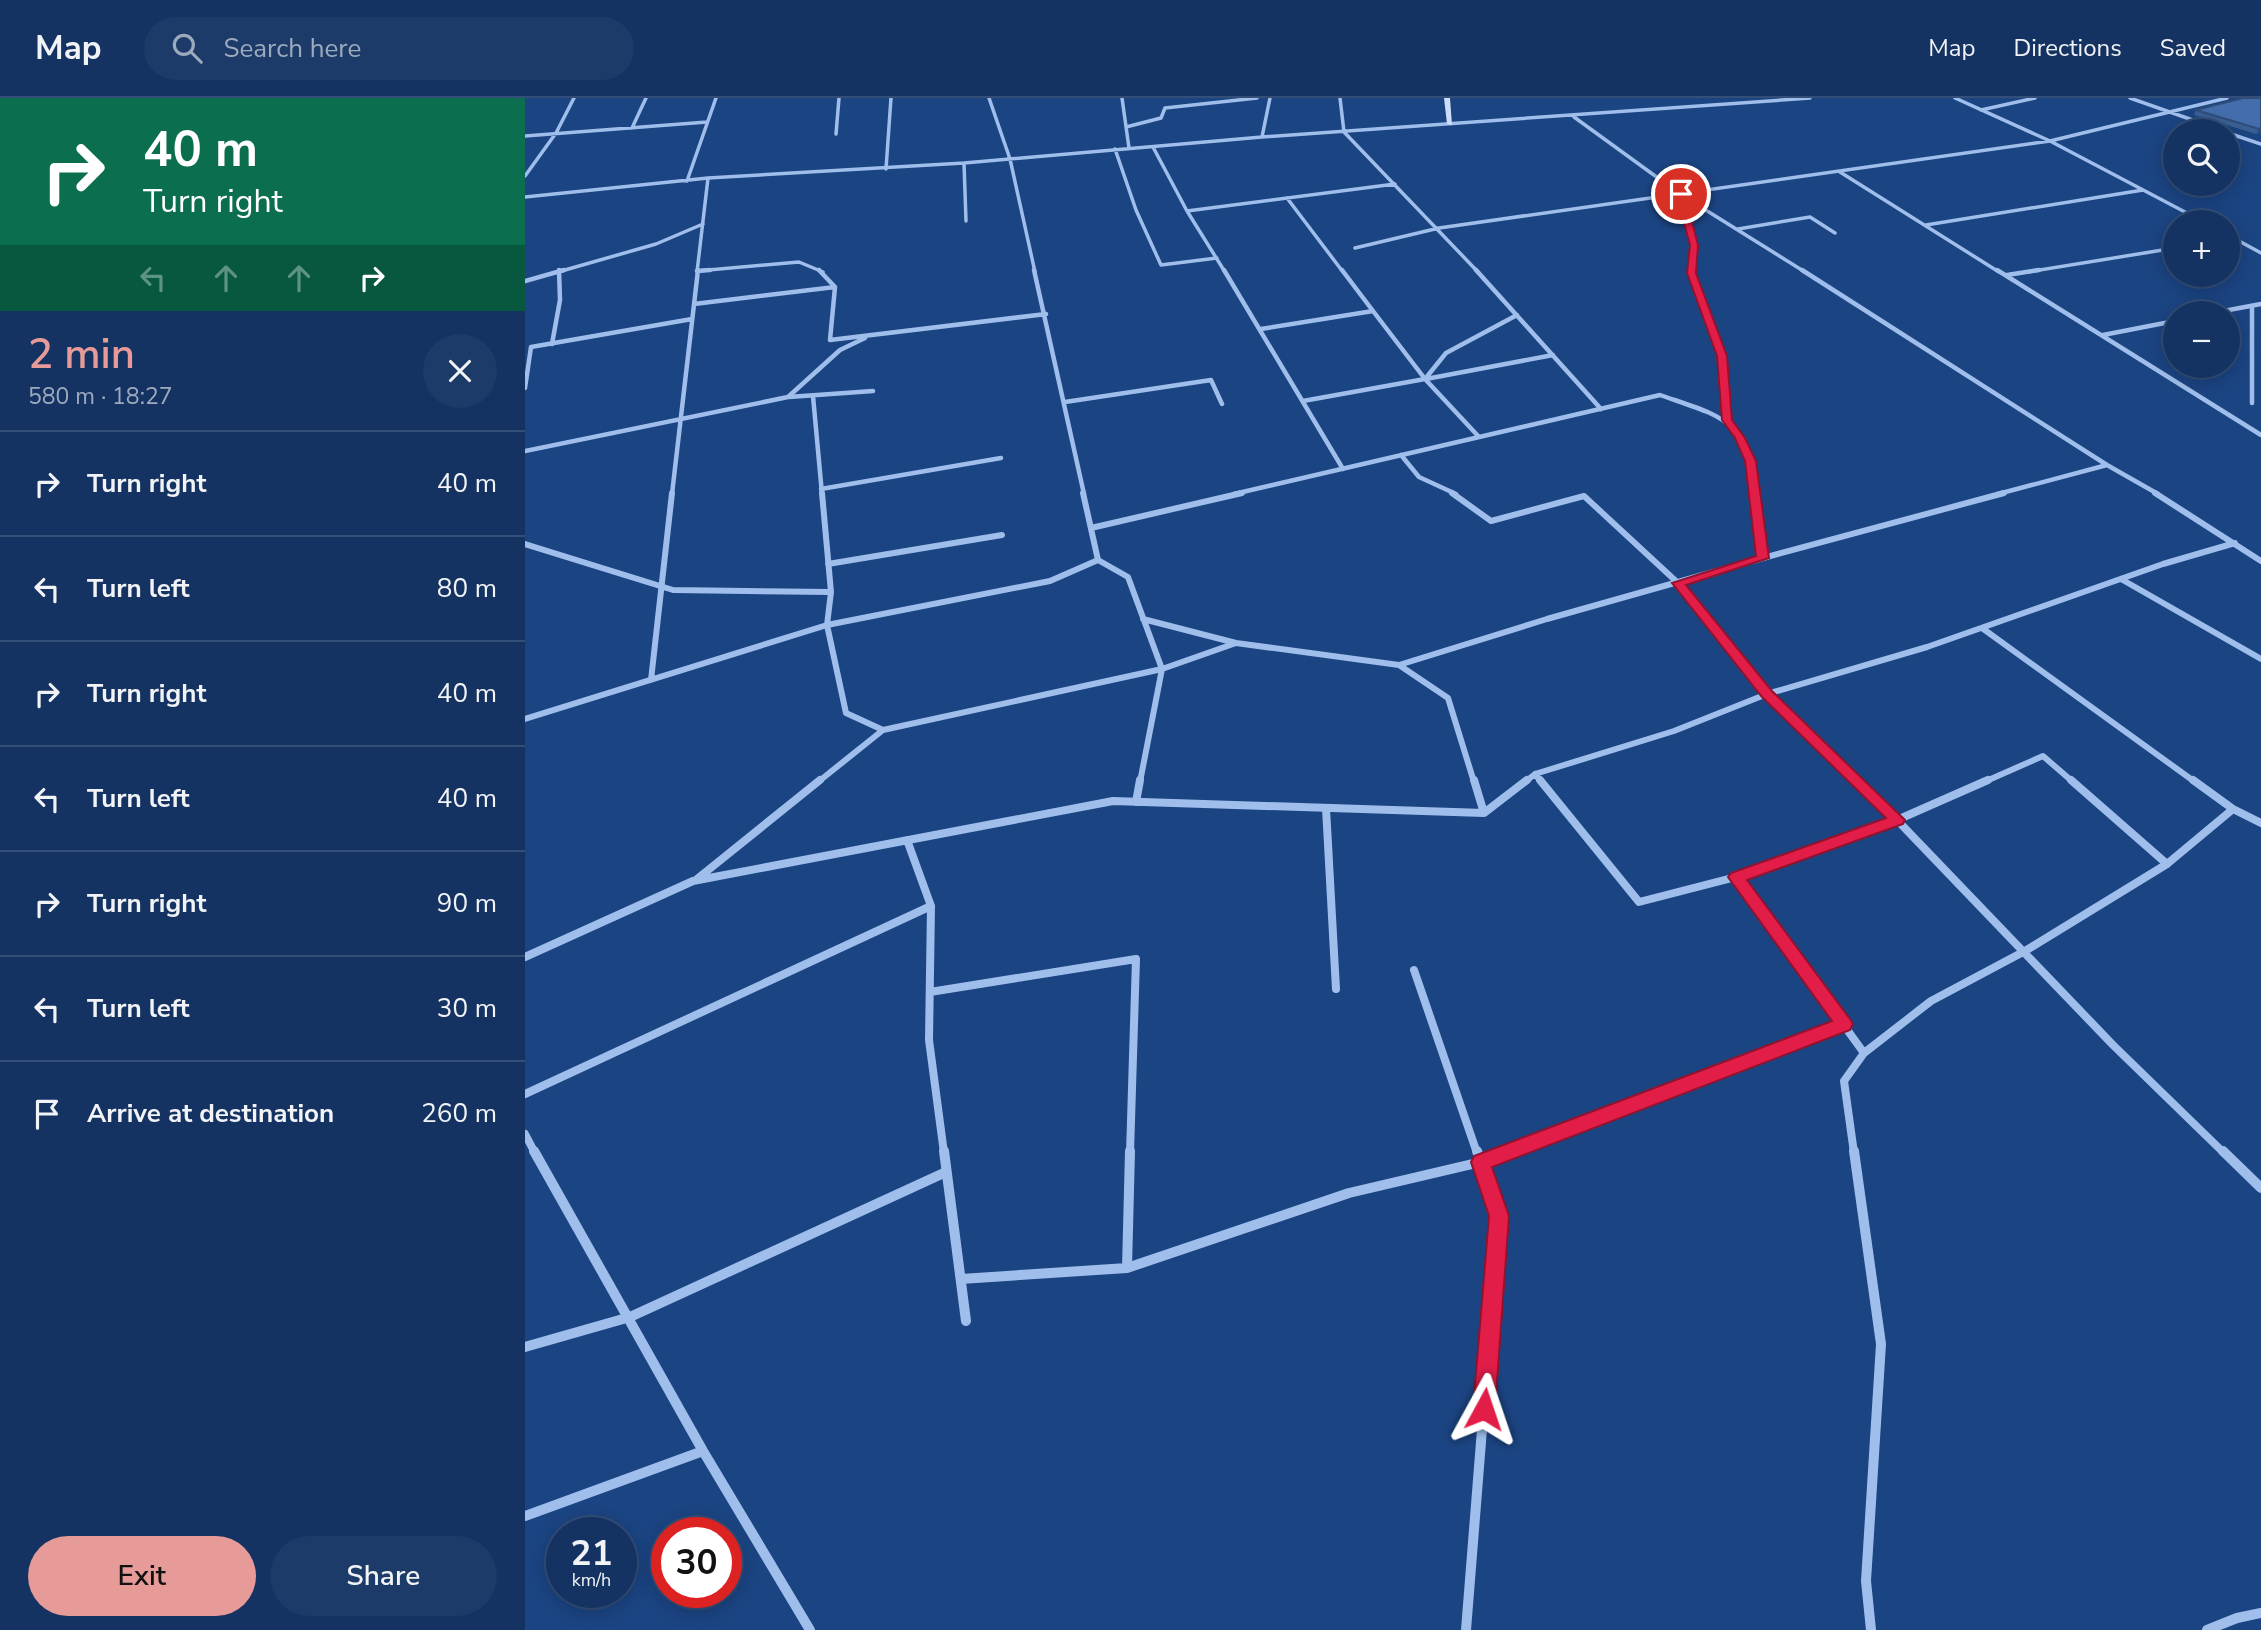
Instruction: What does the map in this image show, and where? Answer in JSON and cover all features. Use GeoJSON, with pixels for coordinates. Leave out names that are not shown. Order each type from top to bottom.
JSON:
{"type":"FeatureCollection","features":[{"type":"Feature","properties":{"kind":"street"},"geometry":{"type":"LineString","coordinates":[[525,176],[556,133],[574,98]]}},
{"type":"Feature","properties":{"kind":"street"},"geometry":{"type":"LineString","coordinates":[[632,128],[646,98]]}},
{"type":"Feature","properties":{"kind":"street"},"geometry":{"type":"LineString","coordinates":[[687,181],[716,98]]}},
{"type":"Feature","properties":{"kind":"street"},"geometry":{"type":"LineString","coordinates":[[836,134],[839,98]]}},
{"type":"Feature","properties":{"kind":"street"},"geometry":{"type":"LineString","coordinates":[[886,169],[891,98]]}},
{"type":"Feature","properties":{"kind":"street"},"geometry":{"type":"LineString","coordinates":[[989,98],[1010,159],[1098,560],[1128,578],[1162,669],[1136,802]]}},
{"type":"Feature","properties":{"kind":"street"},"geometry":{"type":"LineString","coordinates":[[1122,98],[1129,148]]}},
{"type":"Feature","properties":{"kind":"street"},"geometry":{"type":"LineString","coordinates":[[1126,127],[1161,118],[1164,108],[1257,98]]}},
{"type":"Feature","properties":{"kind":"street"},"geometry":{"type":"LineString","coordinates":[[1262,137],[1270,98]]}},
{"type":"Feature","properties":{"kind":"street"},"geometry":{"type":"LineString","coordinates":[[1340,98],[1344,132],[1439,228],[1601,409]]}},
{"type":"Feature","properties":{"kind":"street"},"geometry":{"type":"LineString","coordinates":[[1447,98],[1450,124]]}},
{"type":"Feature","properties":{"kind":"street"},"geometry":{"type":"LineString","coordinates":[[525,197],[708,178],[886,169],[1262,137],[1810,98]]}},
{"type":"Feature","properties":{"kind":"street"},"geometry":{"type":"LineString","coordinates":[[1955,98],[2050,141],[2181,210]]}},
{"type":"Feature","properties":{"kind":"street"},"geometry":{"type":"LineString","coordinates":[[1981,110],[2035,98]]}},
{"type":"Feature","properties":{"kind":"street"},"geometry":{"type":"LineString","coordinates":[[2130,98],[2188,119]]}},
{"type":"Feature","properties":{"kind":"street"},"geometry":{"type":"LineString","coordinates":[[1355,248],[1439,228],[2050,141],[2227,98]]}},
{"type":"Feature","properties":{"kind":"street"},"geometry":{"type":"LineString","coordinates":[[1574,116],[1681,194],[1922,344],[2107,466],[2261,561]]}},
{"type":"Feature","properties":{"kind":"street"},"geometry":{"type":"LineString","coordinates":[[525,136],[707,122]]}},
{"type":"Feature","properties":{"kind":"street"},"geometry":{"type":"LineString","coordinates":[[2240,137],[2260,143]]}},
{"type":"Feature","properties":{"kind":"street"},"geometry":{"type":"LineString","coordinates":[[1153,146],[1187,211],[1261,329],[1343,469]]}},
{"type":"Feature","properties":{"kind":"street"},"geometry":{"type":"LineString","coordinates":[[1115,149],[1136,209],[1161,265],[1217,258]]}},
{"type":"Feature","properties":{"kind":"street"},"geometry":{"type":"LineString","coordinates":[[964,163],[966,220]]}},
{"type":"Feature","properties":{"kind":"street"},"geometry":{"type":"LineString","coordinates":[[1839,171],[2261,435]]}},
{"type":"Feature","properties":{"kind":"street"},"geometry":{"type":"LineString","coordinates":[[651,680],[708,178]]}},
{"type":"Feature","properties":{"kind":"street"},"geometry":{"type":"LineString","coordinates":[[1187,211],[1395,184]]}},
{"type":"Feature","properties":{"kind":"street"},"geometry":{"type":"LineString","coordinates":[[1926,225],[2143,190]]}},
{"type":"Feature","properties":{"kind":"street"},"geometry":{"type":"LineString","coordinates":[[1681,194],[1694,245],[1691,273],[1722,356],[1727,420],[1740,438],[1750,461],[1763,558]]}},
{"type":"Feature","properties":{"kind":"street"},"geometry":{"type":"LineString","coordinates":[[1287,198],[1425,379],[1479,437]]}},
{"type":"Feature","properties":{"kind":"street"},"geometry":{"type":"LineString","coordinates":[[1737,229],[1809,217],[1835,233]]}},
{"type":"Feature","properties":{"kind":"street"},"geometry":{"type":"LineString","coordinates":[[525,281],[656,244],[703,224]]}},
{"type":"Feature","properties":{"kind":"street"},"geometry":{"type":"LineString","coordinates":[[2240,242],[2261,253]]}},
{"type":"Feature","properties":{"kind":"street"},"geometry":{"type":"LineString","coordinates":[[2007,275],[2163,250]]}},
{"type":"Feature","properties":{"kind":"street"},"geometry":{"type":"LineString","coordinates":[[697,271],[799,262],[822,271],[835,287],[830,340],[1046,314]]}},
{"type":"Feature","properties":{"kind":"street"},"geometry":{"type":"LineString","coordinates":[[552,344],[560,300],[559,270]]}},
{"type":"Feature","properties":{"kind":"street"},"geometry":{"type":"LineString","coordinates":[[694,303],[835,287]]}},
{"type":"Feature","properties":{"kind":"street"},"geometry":{"type":"LineString","coordinates":[[2240,308],[2261,304]]}},
{"type":"Feature","properties":{"kind":"street"},"geometry":{"type":"LineString","coordinates":[[2252,306],[2252,403]]}},
{"type":"Feature","properties":{"kind":"street"},"geometry":{"type":"LineString","coordinates":[[1261,329],[1373,311]]}},
{"type":"Feature","properties":{"kind":"street"},"geometry":{"type":"LineString","coordinates":[[1425,379],[1446,353],[1517,315]]}},
{"type":"Feature","properties":{"kind":"street"},"geometry":{"type":"LineString","coordinates":[[525,388],[531,347],[692,319]]}},
{"type":"Feature","properties":{"kind":"street"},"geometry":{"type":"LineString","coordinates":[[2103,335],[2163,323]]}},
{"type":"Feature","properties":{"kind":"street"},"geometry":{"type":"LineString","coordinates":[[788,397],[840,350],[875,334]]}},
{"type":"Feature","properties":{"kind":"street"},"geometry":{"type":"LineString","coordinates":[[1303,401],[1553,355]]}},
{"type":"Feature","properties":{"kind":"street"},"geometry":{"type":"LineString","coordinates":[[1065,402],[1212,380],[1222,404]]}},
{"type":"Feature","properties":{"kind":"street"},"geometry":{"type":"LineString","coordinates":[[525,451],[788,397],[873,391]]}},
{"type":"Feature","properties":{"kind":"street"},"geometry":{"type":"LineString","coordinates":[[1091,528],[1660,395],[1727,420]]}},
{"type":"Feature","properties":{"kind":"street"},"geometry":{"type":"LineString","coordinates":[[813,396],[831,592],[828,625],[846,713],[883,730]]}},
{"type":"Feature","properties":{"kind":"street"},"geometry":{"type":"LineString","coordinates":[[1401,455],[1419,477],[1455,494],[1490,521],[1584,496],[1678,583],[1767,694],[1897,820],[2113,1045],[2261,1188]]}},
{"type":"Feature","properties":{"kind":"street"},"geometry":{"type":"LineString","coordinates":[[821,489],[1001,458]]}},
{"type":"Feature","properties":{"kind":"street"},"geometry":{"type":"LineString","coordinates":[[1143,619],[1236,643],[1399,665],[1548,619],[1763,558],[2107,466]]}},
{"type":"Feature","properties":{"kind":"street"},"geometry":{"type":"LineString","coordinates":[[828,564],[1002,535]]}},
{"type":"Feature","properties":{"kind":"street"},"geometry":{"type":"LineString","coordinates":[[525,957],[693,881],[1113,801],[1484,813],[1535,774],[1674,731],[1767,694],[1927,648],[2121,579],[2235,543]]}},
{"type":"Feature","properties":{"kind":"street"},"geometry":{"type":"LineString","coordinates":[[525,544],[673,590],[831,592]]}},
{"type":"Feature","properties":{"kind":"street"},"geometry":{"type":"LineString","coordinates":[[525,719],[828,625],[1050,581],[1098,560]]}},
{"type":"Feature","properties":{"kind":"street"},"geometry":{"type":"LineString","coordinates":[[2121,579],[2261,659]]}},
{"type":"Feature","properties":{"kind":"street"},"geometry":{"type":"LineString","coordinates":[[1982,628],[2233,809],[2261,823]]}},
{"type":"Feature","properties":{"kind":"street"},"geometry":{"type":"LineString","coordinates":[[693,881],[883,730],[1162,669],[1236,643]]}},
{"type":"Feature","properties":{"kind":"street"},"geometry":{"type":"LineString","coordinates":[[1399,665],[1448,698],[1484,813]]}},
{"type":"Feature","properties":{"kind":"street"},"geometry":{"type":"LineString","coordinates":[[1535,774],[1639,901],[1736,877],[1897,820],[2043,756],[2167,864]]}},
{"type":"Feature","properties":{"kind":"street"},"geometry":{"type":"LineString","coordinates":[[1326,808],[1336,989]]}},
{"type":"Feature","properties":{"kind":"street"},"geometry":{"type":"LineString","coordinates":[[1871,1630],[1866,1581],[1881,1344],[1845,1081],[1864,1053],[1931,1001],[2025,951],[2167,864],[2233,809]]}},
{"type":"Feature","properties":{"kind":"street"},"geometry":{"type":"LineString","coordinates":[[907,840],[931,906],[929,1040],[966,1321]]}},
{"type":"Feature","properties":{"kind":"street"},"geometry":{"type":"LineString","coordinates":[[1736,877],[1864,1053]]}},
{"type":"Feature","properties":{"kind":"street"},"geometry":{"type":"LineString","coordinates":[[525,1094],[931,906]]}},
{"type":"Feature","properties":{"kind":"street"},"geometry":{"type":"LineString","coordinates":[[930,992],[1136,959],[1127,1268]]}},
{"type":"Feature","properties":{"kind":"street"},"geometry":{"type":"LineString","coordinates":[[1414,970],[1499,1216],[1466,1630]]}},
{"type":"Feature","properties":{"kind":"street"},"geometry":{"type":"LineString","coordinates":[[961,1279],[1127,1268],[1349,1193],[1481,1162],[1844,1024]]}},
{"type":"Feature","properties":{"kind":"street"},"geometry":{"type":"LineString","coordinates":[[525,1134],[703,1451],[810,1630]]}},
{"type":"Feature","properties":{"kind":"street"},"geometry":{"type":"LineString","coordinates":[[525,1347],[630,1317],[946,1172]]}},
{"type":"Feature","properties":{"kind":"street"},"geometry":{"type":"LineString","coordinates":[[525,1516],[703,1451]]}},
{"type":"Feature","properties":{"kind":"street"},"geometry":{"type":"LineString","coordinates":[[2207,1630],[2237,1618],[2261,1613]]}},
{"type":"Feature","properties":{"kind":"building"},"geometry":{"type":"Polygon","coordinates":[[[2243,98],[2261,98],[2261,128],[2240,123],[2240,119],[2226,119],[2196,110],[2243,98]]]}},
{"type":"Feature","properties":{"kind":"route"},"geometry":{"type":"LineString","coordinates":[[1484,1409],[1499,1216],[1481,1162],[1844,1024],[1736,877],[1897,820],[1767,694],[1678,583],[1763,558],[1750,461],[1740,438],[1727,420],[1722,356],[1691,273],[1694,245],[1681,194]]}}]}
